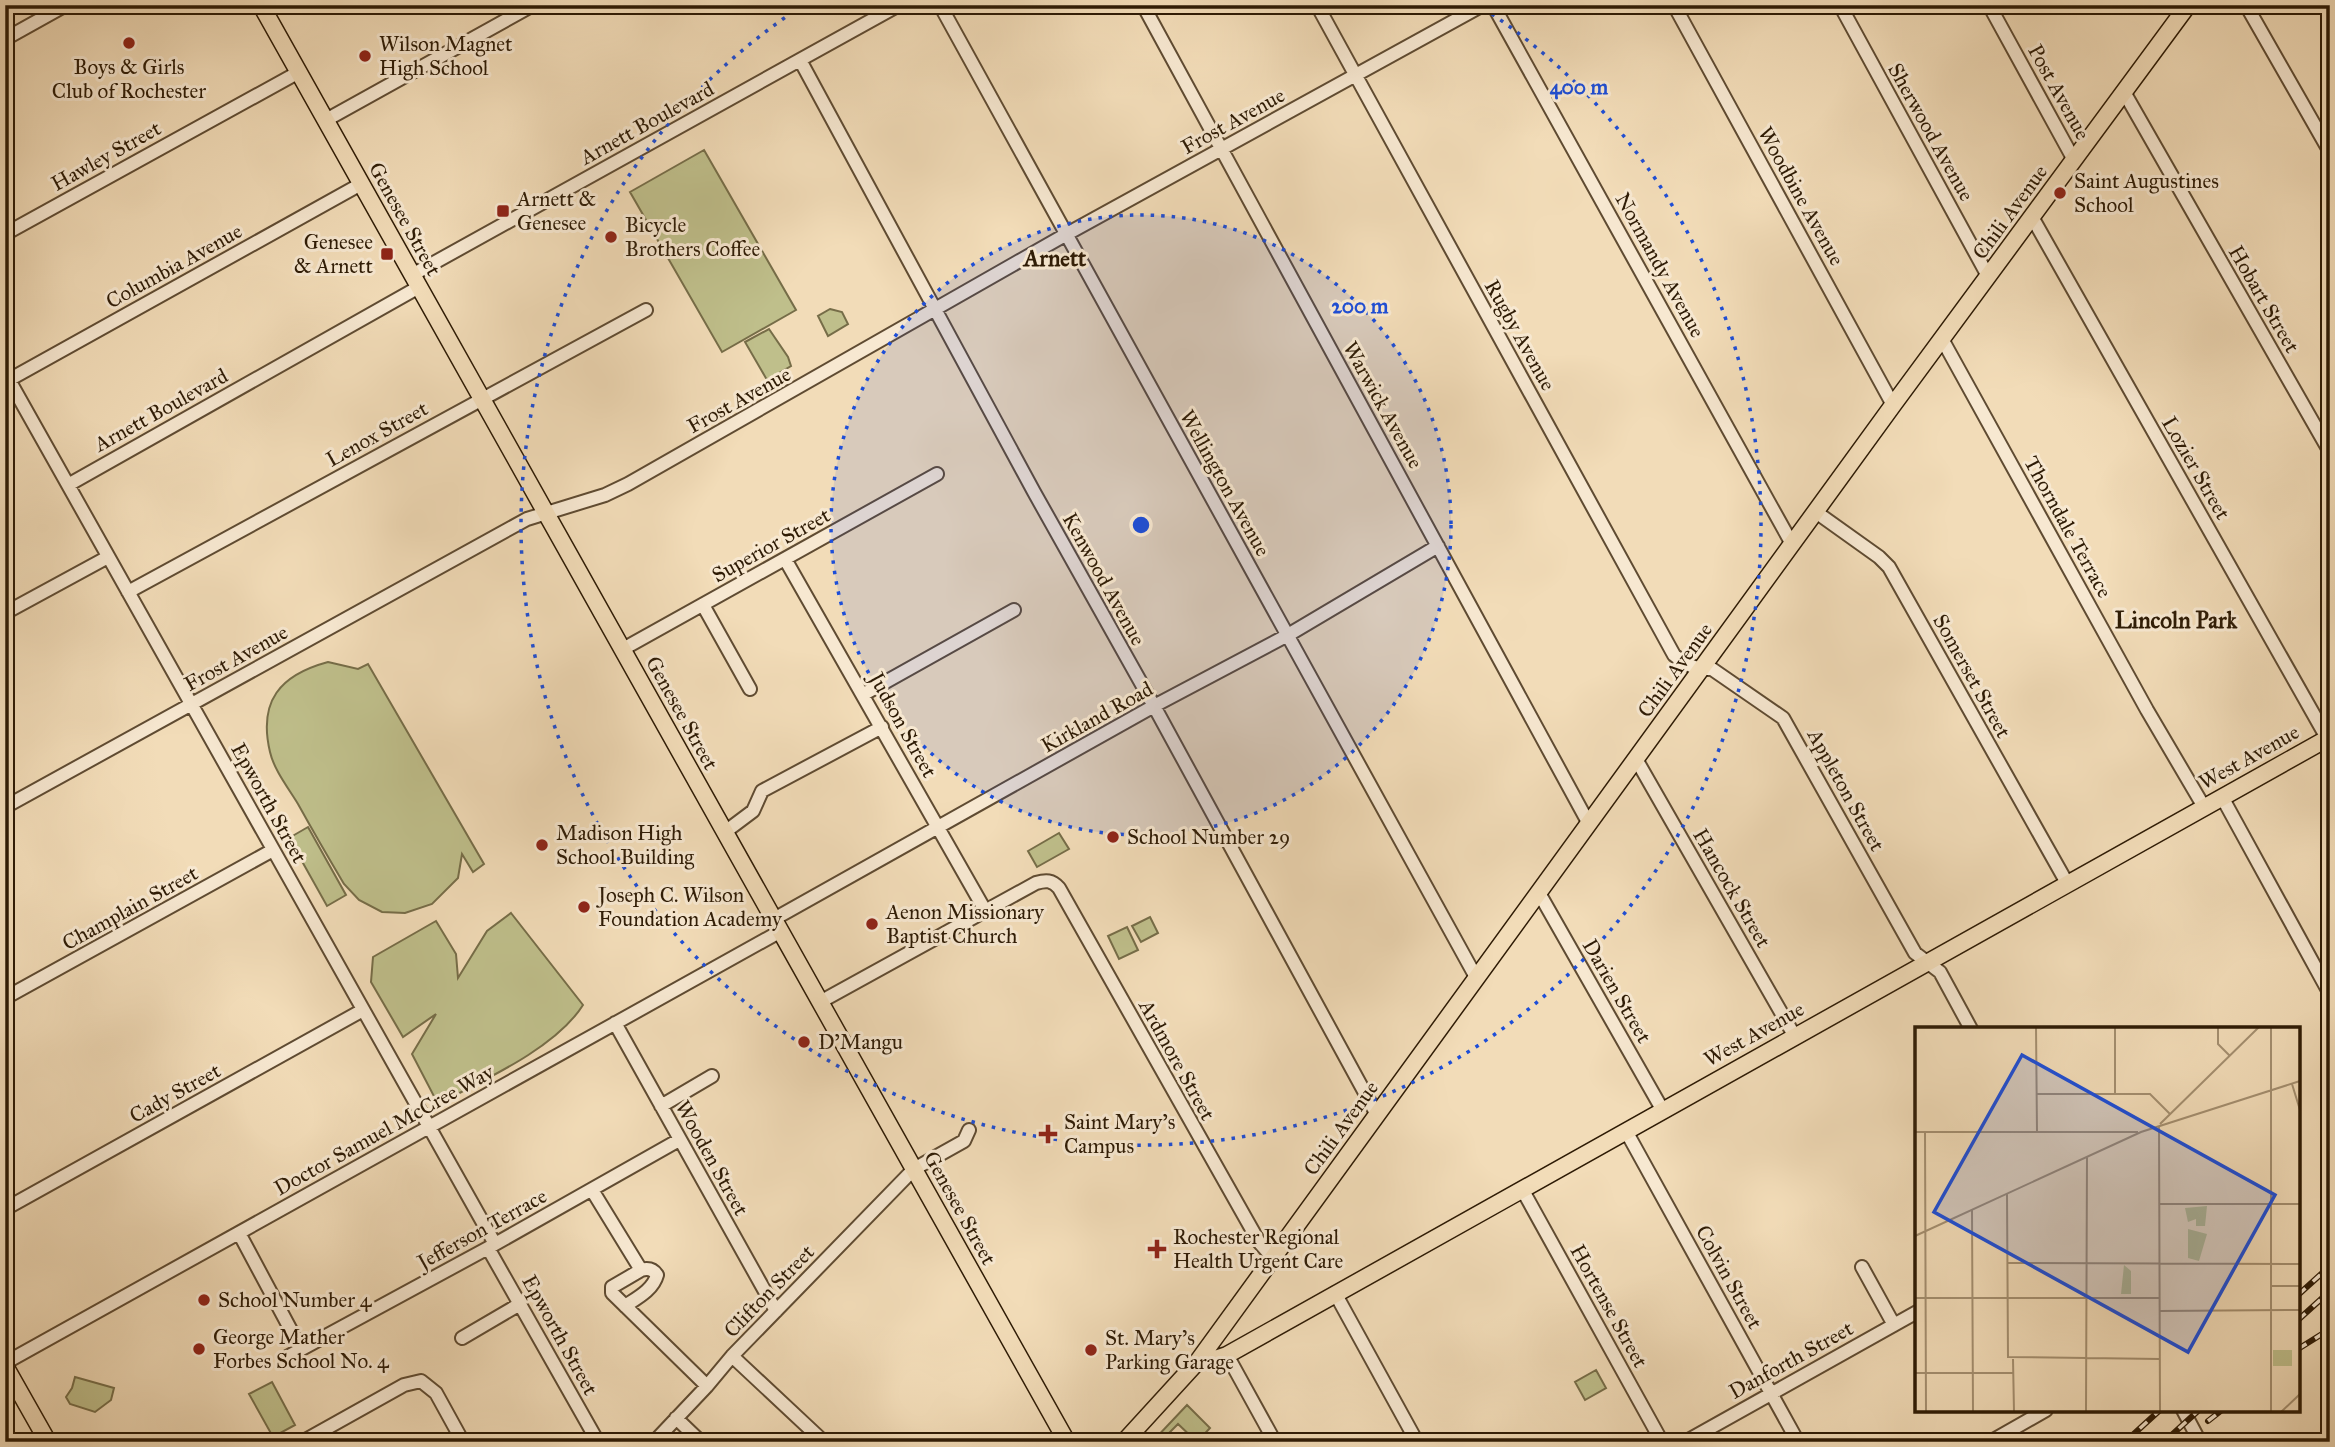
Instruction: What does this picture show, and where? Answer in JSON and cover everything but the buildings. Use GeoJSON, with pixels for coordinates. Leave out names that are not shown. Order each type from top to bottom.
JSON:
{"type":"FeatureCollection","features":[{"type":"Feature","properties":{"kind":"main road","name":"Genesee Street"},"geometry":{"type":"LineString","coordinates":[[261,5],[1067,1442]]}},
{"type":"Feature","properties":{"kind":"main road","name":"Chili Avenue"},"geometry":{"type":"LineString","coordinates":[[1124,1442],[1198,1361],[1893,405],[2188,5]]}},
{"type":"Feature","properties":{"kind":"main road","name":"West Avenue"},"geometry":{"type":"LineString","coordinates":[[1198,1361],[1209,1361],[1227,1355],[2329,737]]}},
{"type":"Feature","properties":{"kind":"main road"},"geometry":{"type":"LineString","coordinates":[[5,1365],[48,1442]]}},
{"type":"Feature","properties":{"kind":"street"},"geometry":{"type":"LineString","coordinates":[[5,39],[66,5]]}},
{"type":"Feature","properties":{"kind":"street"},"geometry":{"type":"LineString","coordinates":[[326,120],[533,5]]}},
{"type":"Feature","properties":{"kind":"street","name":"Arnett Boulevard"},"geometry":{"type":"LineString","coordinates":[[68,485],[416,281],[900,5]]}},
{"type":"Feature","properties":{"kind":"street","name":"Wellington Avenue"},"geometry":{"type":"LineString","coordinates":[[940,5],[1477,979]]}},
{"type":"Feature","properties":{"kind":"street","name":"Warwick Avenue"},"geometry":{"type":"LineString","coordinates":[[1143,5],[1589,824]]}},
{"type":"Feature","properties":{"kind":"street","name":"Rugby Avenue"},"geometry":{"type":"LineString","coordinates":[[1317,5],[1674,655],[1686,665],[1702,670]]}},
{"type":"Feature","properties":{"kind":"street","name":"Frost Avenue"},"geometry":{"type":"LineString","coordinates":[[5,807],[521,522],[545,512],[605,495],[628,484],[936,311],[1065,235],[1483,5]]}},
{"type":"Feature","properties":{"kind":"street","name":"Normandy Avenue"},"geometry":{"type":"LineString","coordinates":[[1493,5],[1793,544]]}},
{"type":"Feature","properties":{"kind":"street","name":"Woodbine Avenue"},"geometry":{"type":"LineString","coordinates":[[1674,5],[1893,405]]}},
{"type":"Feature","properties":{"kind":"street","name":"Sherwood Avenue"},"geometry":{"type":"LineString","coordinates":[[1840,5],[1988,276]]}},
{"type":"Feature","properties":{"kind":"street","name":"Post Avenue"},"geometry":{"type":"LineString","coordinates":[[1989,5],[2074,160]]}},
{"type":"Feature","properties":{"kind":"street"},"geometry":{"type":"LineString","coordinates":[[2246,5],[2330,152]]}},
{"type":"Feature","properties":{"kind":"street","name":"Kenwood Avenue"},"geometry":{"type":"LineString","coordinates":[[800,60],[1377,1115]]}},
{"type":"Feature","properties":{"kind":"street","name":"Hawley Street"},"geometry":{"type":"LineString","coordinates":[[5,234],[299,72]]}},
{"type":"Feature","properties":{"kind":"street","name":"Hobart Street"},"geometry":{"type":"LineString","coordinates":[[2124,92],[2330,452]]}},
{"type":"Feature","properties":{"kind":"street","name":"Columbia Avenue"},"geometry":{"type":"LineString","coordinates":[[7,381],[361,184]]}},
{"type":"Feature","properties":{"kind":"street","name":"Lozier Street"},"geometry":{"type":"LineString","coordinates":[[2032,217],[2329,737]]}},
{"type":"Feature","properties":{"kind":"street","name":"Lenox Street"},"geometry":{"type":"LineString","coordinates":[[128,592],[646,310]]}},
{"type":"Feature","properties":{"kind":"street","name":"Thorndale Terrace"},"geometry":{"type":"LineString","coordinates":[[1942,339],[2203,807]]}},
{"type":"Feature","properties":{"kind":"street","name":"Epworth Street"},"geometry":{"type":"LineString","coordinates":[[7,381],[429,1127],[520,1304],[598,1442]]}},
{"type":"Feature","properties":{"kind":"street","name":"Superior Street"},"geometry":{"type":"LineString","coordinates":[[622,649],[937,474]]}},
{"type":"Feature","properties":{"kind":"street","name":"Somerset Street"},"geometry":{"type":"LineString","coordinates":[[1816,512],[1889,567],[2067,883]]}},
{"type":"Feature","properties":{"kind":"street","name":"Kirkland Road"},"geometry":{"type":"LineString","coordinates":[[777,925],[938,828],[1154,706],[1288,635],[1438,546]]}},
{"type":"Feature","properties":{"kind":"street"},"geometry":{"type":"LineString","coordinates":[[5,613],[108,556]]}},
{"type":"Feature","properties":{"kind":"street","name":"Judson Street"},"geometry":{"type":"LineString","coordinates":[[785,559],[986,912]]}},
{"type":"Feature","properties":{"kind":"street"},"geometry":{"type":"LineString","coordinates":[[703,605],[750,689]]}},
{"type":"Feature","properties":{"kind":"street"},"geometry":{"type":"LineString","coordinates":[[864,694],[1014,610]]}},
{"type":"Feature","properties":{"kind":"street","name":"Appleton Street"},"geometry":{"type":"LineString","coordinates":[[1702,670],[1712,669],[1783,718],[1915,953],[1940,972],[1969,1027]]}},
{"type":"Feature","properties":{"kind":"street"},"geometry":{"type":"LineString","coordinates":[[725,832],[754,811],[762,792],[882,727]]}},
{"type":"Feature","properties":{"kind":"street","name":"Hancock Street"},"geometry":{"type":"LineString","coordinates":[[1636,759],[1794,1035]]}},
{"type":"Feature","properties":{"kind":"street"},"geometry":{"type":"LineString","coordinates":[[2222,797],[2330,994]]}},
{"type":"Feature","properties":{"kind":"street","name":"Champlain Street"},"geometry":{"type":"LineString","coordinates":[[5,998],[273,850]]}},
{"type":"Feature","properties":{"kind":"street","name":"Ardmore Street"},"geometry":{"type":"LineString","coordinates":[[986,912],[1036,883],[1049,881],[1059,888],[1259,1242],[1273,1258]]}},
{"type":"Feature","properties":{"kind":"street","name":"Darien Street"},"geometry":{"type":"LineString","coordinates":[[1539,893],[1662,1109]]}},
{"type":"Feature","properties":{"kind":"street"},"geometry":{"type":"LineString","coordinates":[[820,1002],[986,912]]}},
{"type":"Feature","properties":{"kind":"street","name":"Doctor Samuel McCree Way"},"geometry":{"type":"LineString","coordinates":[[5,1365],[615,1023],[777,925]]}},
{"type":"Feature","properties":{"kind":"street","name":"Cady Street"},"geometry":{"type":"LineString","coordinates":[[5,1209],[363,1010]]}},
{"type":"Feature","properties":{"kind":"street","name":"Wooden Street"},"geometry":{"type":"LineString","coordinates":[[615,1023],[776,1311]]}},
{"type":"Feature","properties":{"kind":"street"},"geometry":{"type":"LineString","coordinates":[[661,1106],[712,1076]]}},
{"type":"Feature","properties":{"kind":"street","name":"Clifton Street"},"geometry":{"type":"LineString","coordinates":[[654,1442],[732,1356],[914,1169],[964,1141],[969,1130]]}},
{"type":"Feature","properties":{"kind":"street","name":"Colvin Street"},"geometry":{"type":"LineString","coordinates":[[1626,1131],[1798,1442]]}},
{"type":"Feature","properties":{"kind":"street","name":"Jefferson Terrace"},"geometry":{"type":"LineString","coordinates":[[287,1357],[679,1140]]}},
{"type":"Feature","properties":{"kind":"street","name":"Hortense Street"},"geometry":{"type":"LineString","coordinates":[[1522,1189],[1662,1442]]}},
{"type":"Feature","properties":{"kind":"street"},"geometry":{"type":"LineString","coordinates":[[592,1190],[641,1270]]}},
{"type":"Feature","properties":{"kind":"street"},"geometry":{"type":"LineString","coordinates":[[239,1233],[301,1349]]}},
{"type":"Feature","properties":{"kind":"street"},"geometry":{"type":"LineString","coordinates":[[1862,1267],[1894,1325]]}},
{"type":"Feature","properties":{"kind":"street"},"geometry":{"type":"LineString","coordinates":[[625,1306],[656,1281],[655,1272],[641,1270],[611,1290],[625,1306],[707,1386]]}},
{"type":"Feature","properties":{"kind":"street"},"geometry":{"type":"LineString","coordinates":[[1335,1293],[1417,1442]]}},
{"type":"Feature","properties":{"kind":"street"},"geometry":{"type":"LineString","coordinates":[[462,1338],[520,1304]]}},
{"type":"Feature","properties":{"kind":"street","name":"Danforth Street"},"geometry":{"type":"LineString","coordinates":[[1685,1442],[1915,1313]]}},
{"type":"Feature","properties":{"kind":"street"},"geometry":{"type":"LineString","coordinates":[[1227,1355],[1275,1442]]}},
{"type":"Feature","properties":{"kind":"street"},"geometry":{"type":"LineString","coordinates":[[732,1356],[824,1442]]}},
{"type":"Feature","properties":{"kind":"street"},"geometry":{"type":"LineString","coordinates":[[302,1442],[324,1437],[404,1385],[421,1381],[436,1393],[463,1442]]}},
{"type":"Feature","properties":{"kind":"street"},"geometry":{"type":"LineString","coordinates":[[1990,1442],[2042,1412]]}},
{"type":"Feature","properties":{"kind":"street"},"geometry":{"type":"LineString","coordinates":[[2184,1412],[2200,1442]]}},
{"type":"Feature","properties":{"kind":"street"},"geometry":{"type":"LineString","coordinates":[[676,1418],[701,1442]]}},
{"type":"Feature","properties":{"kind":"green space"},"geometry":{"type":"Polygon","coordinates":[[[704,150],[796,310],[722,352],[630,192],[704,150]]]}},
{"type":"Feature","properties":{"kind":"green space"},"geometry":{"type":"Polygon","coordinates":[[[830,309],[842,312],[848,324],[828,336],[818,316],[830,309]]]}},
{"type":"Feature","properties":{"kind":"green space"},"geometry":{"type":"Polygon","coordinates":[[[769,329],[791,366],[767,380],[745,342],[769,329]]]}},
{"type":"Feature","properties":{"kind":"green space"},"geometry":{"type":"Polygon","coordinates":[[[328,662],[358,669],[368,664],[484,864],[473,872],[462,854],[458,878],[432,904],[405,913],[382,912],[359,900],[344,884],[275,766],[267,734],[267,718],[276,693],[297,674],[328,662]]]}},
{"type":"Feature","properties":{"kind":"green space"},"geometry":{"type":"Polygon","coordinates":[[[308,827],[346,895],[327,906],[289,838],[308,827]]]}},
{"type":"Feature","properties":{"kind":"green space"},"geometry":{"type":"Polygon","coordinates":[[[1059,833],[1069,849],[1037,867],[1028,851],[1059,833]]]}},
{"type":"Feature","properties":{"kind":"green space"},"geometry":{"type":"Polygon","coordinates":[[[511,913],[583,1005],[571,1021],[518,1062],[438,1104],[412,1054],[436,1014],[403,1037],[371,982],[373,957],[436,921],[456,954],[458,978],[487,931],[511,913]]]}},
{"type":"Feature","properties":{"kind":"green space"},"geometry":{"type":"Polygon","coordinates":[[[1150,917],[1158,933],[1141,942],[1132,926],[1150,917]]]}},
{"type":"Feature","properties":{"kind":"green space"},"geometry":{"type":"Polygon","coordinates":[[[1127,927],[1138,950],[1119,959],[1108,936],[1127,927]]]}},
{"type":"Feature","properties":{"kind":"green space"},"geometry":{"type":"Polygon","coordinates":[[[1596,1370],[1606,1388],[1585,1400],[1575,1382],[1596,1370]]]}},
{"type":"Feature","properties":{"kind":"green space"},"geometry":{"type":"Polygon","coordinates":[[[75,1377],[114,1388],[111,1400],[95,1412],[70,1404],[66,1397],[75,1377]]]}},
{"type":"Feature","properties":{"kind":"green space"},"geometry":{"type":"Polygon","coordinates":[[[272,1382],[295,1425],[273,1437],[249,1394],[272,1382]]]}},
{"type":"Feature","properties":{"kind":"green space"},"geometry":{"type":"Polygon","coordinates":[[[1187,1405],[1210,1428],[1197,1442],[1178,1424],[1168,1434],[1175,1442],[1152,1442],[1187,1405]]]}},
{"type":"Feature","properties":{"kind":"railway"},"geometry":{"type":"LineString","coordinates":[[2300,1293],[2330,1266]]}},
{"type":"Feature","properties":{"kind":"railway"},"geometry":{"type":"LineString","coordinates":[[2300,1318],[2330,1291]]}},
{"type":"Feature","properties":{"kind":"railway"},"geometry":{"type":"LineString","coordinates":[[2300,1348],[2330,1329]]}},
{"type":"Feature","properties":{"kind":"railway"},"geometry":{"type":"LineString","coordinates":[[2125,1442],[2158,1412]]}},
{"type":"Feature","properties":{"kind":"railway"},"geometry":{"type":"LineString","coordinates":[[2164,1442],[2197,1412]]}},
{"type":"Feature","properties":{"kind":"railway"},"geometry":{"type":"LineString","coordinates":[[2208,1421],[2219,1412]]}},
{"type":"Feature","properties":{"kind":"place","name":"Boys & Girls Club of Rochester"},"geometry":{"type":"Point","coordinates":[129,43]}},
{"type":"Feature","properties":{"kind":"place","name":"Wilson Magnet High School"},"geometry":{"type":"Point","coordinates":[365,56]}},
{"type":"Feature","properties":{"kind":"place","name":"Saint Augustines School"},"geometry":{"type":"Point","coordinates":[2060,193]}},
{"type":"Feature","properties":{"kind":"place","name":"Arnett & Genesee"},"geometry":{"type":"Point","coordinates":[503,211]}},
{"type":"Feature","properties":{"kind":"place","name":"Bicycle Brothers Coffee"},"geometry":{"type":"Point","coordinates":[611,237]}},
{"type":"Feature","properties":{"kind":"place","name":"Genesee & Arnett"},"geometry":{"type":"Point","coordinates":[387,254]}},
{"type":"Feature","properties":{"kind":"place","name":"School Number 29"},"geometry":{"type":"Point","coordinates":[1113,837]}},
{"type":"Feature","properties":{"kind":"place","name":"Madison High School Building"},"geometry":{"type":"Point","coordinates":[542,845]}},
{"type":"Feature","properties":{"kind":"place","name":"Joseph C. Wilson Foundation Academy"},"geometry":{"type":"Point","coordinates":[584,907]}},
{"type":"Feature","properties":{"kind":"place","name":"Aenon Missionary Baptist Church"},"geometry":{"type":"Point","coordinates":[872,924]}},
{"type":"Feature","properties":{"kind":"place","name":"D'Mangu"},"geometry":{"type":"Point","coordinates":[804,1042]}},
{"type":"Feature","properties":{"kind":"place","name":"Saint Mary's Campus"},"geometry":{"type":"Point","coordinates":[1048,1134]}},
{"type":"Feature","properties":{"kind":"place","name":"Rochester Regional Health Urgent Care"},"geometry":{"type":"Point","coordinates":[1157,1249]}},
{"type":"Feature","properties":{"kind":"place","name":"School Number 4"},"geometry":{"type":"Point","coordinates":[204,1300]}},
{"type":"Feature","properties":{"kind":"place","name":"George Mather Forbes School No. 4"},"geometry":{"type":"Point","coordinates":[199,1349]}},
{"type":"Feature","properties":{"kind":"place","name":"St. Mary's Parking Garage"},"geometry":{"type":"Point","coordinates":[1091,1350]}},
{"type":"Feature","properties":{"kind":"district","name":"Arnett"},"geometry":{"type":"Point","coordinates":[1055,258]}},
{"type":"Feature","properties":{"kind":"district","name":"Lincoln Park"},"geometry":{"type":"Point","coordinates":[2176,620]}}]}
